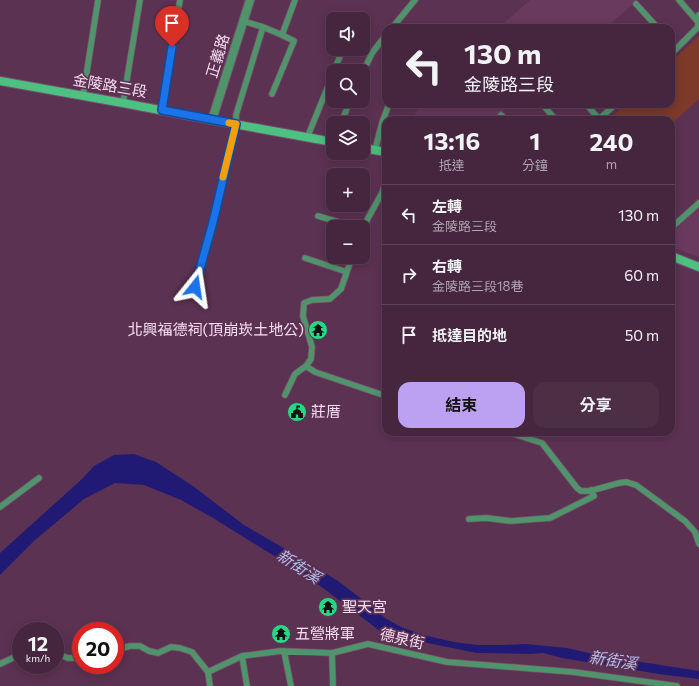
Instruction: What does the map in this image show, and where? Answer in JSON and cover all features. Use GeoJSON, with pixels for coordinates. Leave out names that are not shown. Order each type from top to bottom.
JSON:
{"type":"FeatureCollection","features":[{"type":"Feature","properties":{"kind":"main road","name":"金陵路三段"},"geometry":{"type":"LineString","coordinates":[[0,81],[326,141]]}},
{"type":"Feature","properties":{"kind":"main road"},"geometry":{"type":"LineString","coordinates":[[370,149],[382,151]]}},
{"type":"Feature","properties":{"kind":"main road"},"geometry":{"type":"LineString","coordinates":[[675,258],[699,267]]}},
{"type":"Feature","properties":{"kind":"street","name":"正義路"},"geometry":{"type":"LineString","coordinates":[[212,120],[250,0]]}},
{"type":"Feature","properties":{"kind":"lane"},"geometry":{"type":"LineString","coordinates":[[83,96],[98,0]]}},
{"type":"Feature","properties":{"kind":"lane"},"geometry":{"type":"LineString","coordinates":[[123,103],[140,0]]}},
{"type":"Feature","properties":{"kind":"lane"},"geometry":{"type":"LineString","coordinates":[[162,110],[180,0]]}},
{"type":"Feature","properties":{"kind":"lane"},"geometry":{"type":"LineString","coordinates":[[282,35],[295,0]]}},
{"type":"Feature","properties":{"kind":"lane"},"geometry":{"type":"LineString","coordinates":[[395,24],[415,0]]}},
{"type":"Feature","properties":{"kind":"lane"},"geometry":{"type":"LineString","coordinates":[[679,0],[698,22]]}},
{"type":"Feature","properties":{"kind":"lane"},"geometry":{"type":"LineString","coordinates":[[636,4],[654,24]]}},
{"type":"Feature","properties":{"kind":"lane"},"geometry":{"type":"LineString","coordinates":[[676,49],[698,27],[699,15]]}},
{"type":"Feature","properties":{"kind":"lane"},"geometry":{"type":"LineString","coordinates":[[243,21],[263,27],[294,41],[272,94]]}},
{"type":"Feature","properties":{"kind":"lane"},"geometry":{"type":"LineString","coordinates":[[195,287],[213,222],[236,124],[236,115],[263,27]]}},
{"type":"Feature","properties":{"kind":"lane"},"geometry":{"type":"LineString","coordinates":[[367,64],[372,52],[382,40]]}},
{"type":"Feature","properties":{"kind":"lane"},"geometry":{"type":"LineString","coordinates":[[307,138],[326,91]]}},
{"type":"Feature","properties":{"kind":"lane"},"geometry":{"type":"LineString","coordinates":[[546,108],[552,116]]}},
{"type":"Feature","properties":{"kind":"lane"},"geometry":{"type":"LineString","coordinates":[[589,108],[596,116]]}},
{"type":"Feature","properties":{"kind":"lane"},"geometry":{"type":"LineString","coordinates":[[603,116],[612,108]]}},
{"type":"Feature","properties":{"kind":"lane"},"geometry":{"type":"LineString","coordinates":[[375,150],[382,122]]}},
{"type":"Feature","properties":{"kind":"lane"},"geometry":{"type":"LineString","coordinates":[[367,220],[382,193]]}},
{"type":"Feature","properties":{"kind":"lane"},"geometry":{"type":"LineString","coordinates":[[675,224],[699,203]]}},
{"type":"Feature","properties":{"kind":"lane"},"geometry":{"type":"LineString","coordinates":[[318,216],[332,220]]}},
{"type":"Feature","properties":{"kind":"lane"},"geometry":{"type":"LineString","coordinates":[[305,258],[347,272]]}},
{"type":"Feature","properties":{"kind":"lane"},"geometry":{"type":"LineString","coordinates":[[285,395],[295,374],[306,366],[312,359],[312,347],[303,316],[304,303],[312,300],[330,299],[341,289],[350,264]]}},
{"type":"Feature","properties":{"kind":"lane"},"geometry":{"type":"LineString","coordinates":[[306,366],[316,372],[382,395]]}},
{"type":"Feature","properties":{"kind":"lane"},"geometry":{"type":"LineString","coordinates":[[520,436],[542,443],[577,488],[581,491],[626,482],[636,485],[685,521],[695,532],[699,544]]}},
{"type":"Feature","properties":{"kind":"lane"},"geometry":{"type":"LineString","coordinates":[[0,507],[39,478]]}},
{"type":"Feature","properties":{"kind":"lane"},"geometry":{"type":"LineString","coordinates":[[469,519],[486,518],[511,521],[550,518],[594,496],[591,490]]}},
{"type":"Feature","properties":{"kind":"lane","name":"德泉街"},"geometry":{"type":"LineString","coordinates":[[208,672],[242,656],[284,651],[332,653],[368,644],[447,662],[573,672],[677,686]]}},
{"type":"Feature","properties":{"kind":"lane"},"geometry":{"type":"LineString","coordinates":[[124,648],[140,646],[148,651],[158,653],[172,647],[192,652],[208,672],[210,686]]}},
{"type":"Feature","properties":{"kind":"lane"},"geometry":{"type":"LineString","coordinates":[[284,651],[291,686]]}},
{"type":"Feature","properties":{"kind":"lane"},"geometry":{"type":"LineString","coordinates":[[332,653],[333,686]]}},
{"type":"Feature","properties":{"kind":"lane"},"geometry":{"type":"LineString","coordinates":[[242,656],[247,686]]}},
{"type":"Feature","properties":{"kind":"lane"},"geometry":{"type":"LineString","coordinates":[[0,664],[12,658]]}},
{"type":"Feature","properties":{"kind":"shaded area"},"geometry":{"type":"Polygon","coordinates":[[[530,0],[638,0],[610,24],[503,24],[530,0]]]}},
{"type":"Feature","properties":{"kind":"shaded area"},"geometry":{"type":"Polygon","coordinates":[[[699,36],[699,99],[675,120],[675,116],[613,116],[622,108],[675,108],[675,58],[699,36]]]}},
{"type":"Feature","properties":{"kind":"shaded area"},"geometry":{"type":"Polygon","coordinates":[[[418,108],[507,108],[497,116],[414,116],[418,108]]]}},
{"type":"Feature","properties":{"kind":"shaded area"},"geometry":{"type":"Polygon","coordinates":[[[699,208],[699,257],[675,248],[675,229],[699,208]]]}},
{"type":"Feature","properties":{"kind":"water","name":"新街溪"},"geometry":{"type":"Polygon","coordinates":[[[134,454],[156,462],[193,486],[244,525],[338,581],[385,618],[401,627],[423,635],[454,642],[477,645],[526,644],[567,648],[699,671],[699,679],[562,658],[543,653],[477,653],[384,634],[323,588],[284,562],[181,500],[144,485],[115,483],[84,499],[34,541],[0,575],[0,553],[82,479],[94,466],[114,455],[134,454]]]}},
{"type":"Feature","properties":{"kind":"slow traffic"},"geometry":{"type":"LineString","coordinates":[[223,177],[236,124],[229,123]]}},
{"type":"Feature","properties":{"kind":"place","name":"北興福德祠(頂崩崁土地公)"},"geometry":{"type":"Point","coordinates":[318,330]}},
{"type":"Feature","properties":{"kind":"place","name":"莊厝"},"geometry":{"type":"Point","coordinates":[297,412]}},
{"type":"Feature","properties":{"kind":"place","name":"聖天宮"},"geometry":{"type":"Point","coordinates":[328,607]}},
{"type":"Feature","properties":{"kind":"place","name":"五營將軍"},"geometry":{"type":"Point","coordinates":[281,634]}},
{"type":"Feature","properties":{"kind":"route"},"geometry":{"type":"LineString","coordinates":[[172,47],[162,110],[236,124],[213,222],[195,287]]}}]}
